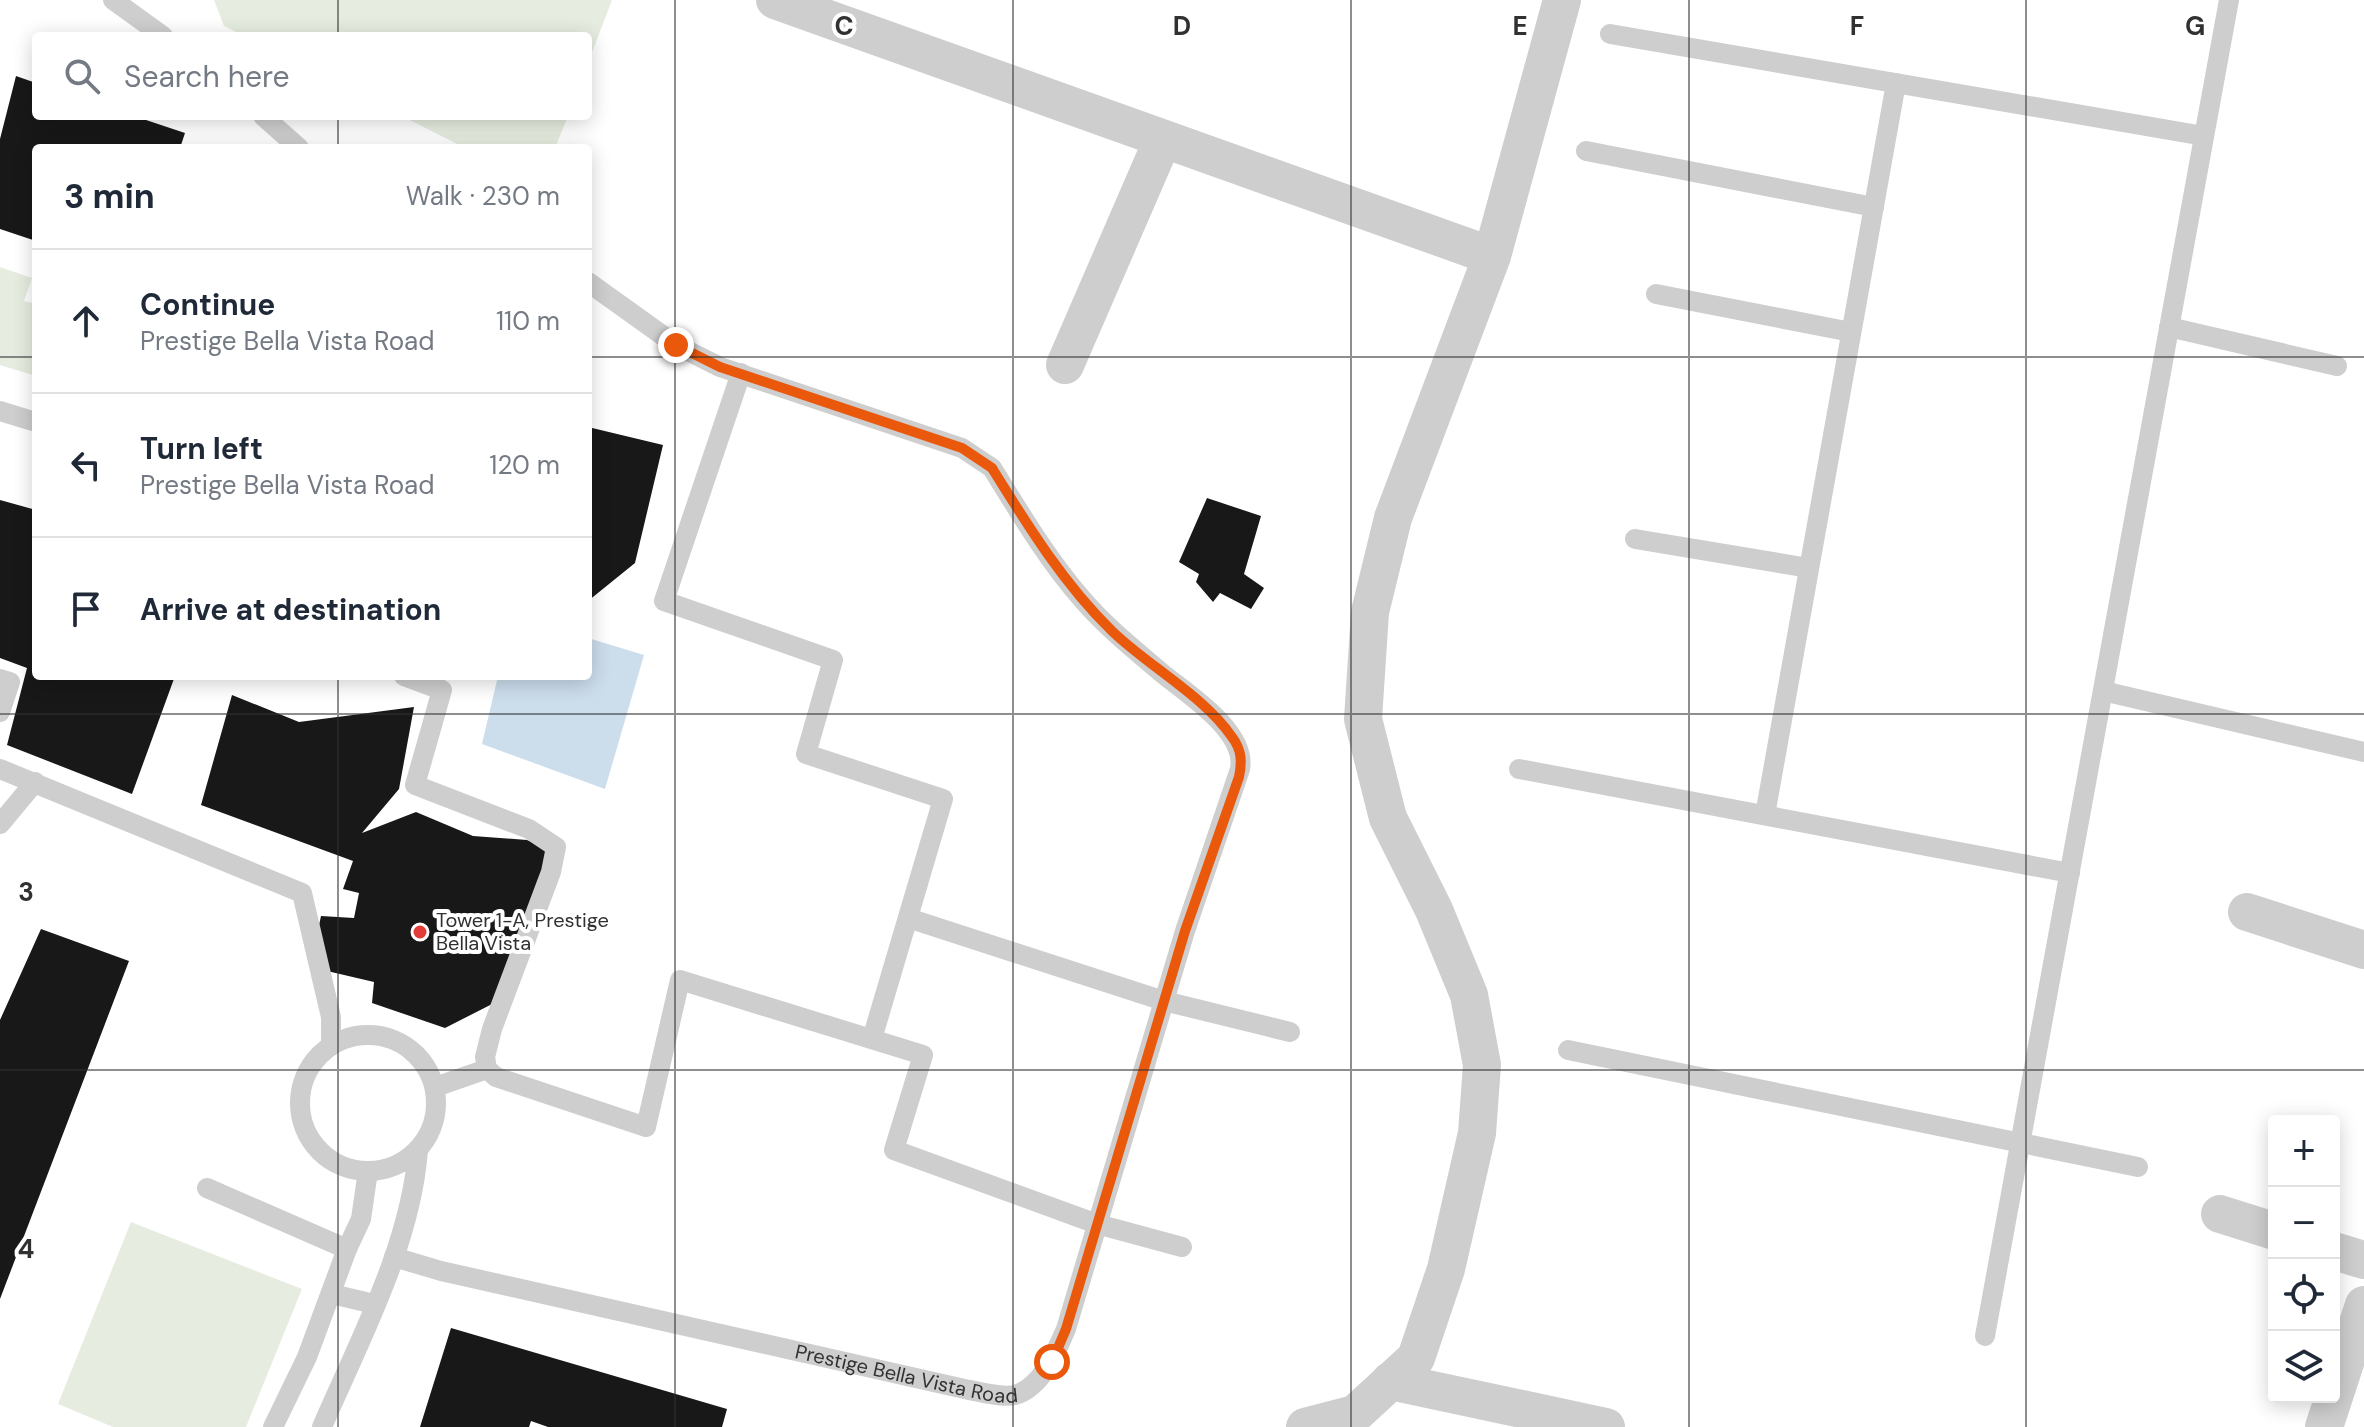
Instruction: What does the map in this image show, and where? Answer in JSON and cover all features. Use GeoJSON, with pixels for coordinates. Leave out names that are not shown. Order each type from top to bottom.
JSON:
{"type":"FeatureCollection","features":[{"type":"Feature","properties":{"kind":"street"},"geometry":{"type":"LineString","coordinates":[[775,0],[1492,256]]}},
{"type":"Feature","properties":{"kind":"street"},"geometry":{"type":"LineString","coordinates":[[1305,1427],[1355,1414],[1416,1358],[1446,1269],[1477,1133],[1482,1065],[1469,995],[1434,910],[1388,818],[1363,719],[1370,612],[1393,518],[1492,256],[1562,0]]}},
{"type":"Feature","properties":{"kind":"street"},"geometry":{"type":"LineString","coordinates":[[1065,365],[1163,139]]}},
{"type":"Feature","properties":{"kind":"street"},"geometry":{"type":"LineString","coordinates":[[2247,912],[2364,950]]}},
{"type":"Feature","properties":{"kind":"street"},"geometry":{"type":"LineString","coordinates":[[2220,1214],[2268,1229]]}},
{"type":"Feature","properties":{"kind":"street"},"geometry":{"type":"LineString","coordinates":[[2340,1253],[2364,1260]]}},
{"type":"Feature","properties":{"kind":"street"},"geometry":{"type":"LineString","coordinates":[[2324,1427],[2364,1305]]}},
{"type":"Feature","properties":{"kind":"street"},"geometry":{"type":"LineString","coordinates":[[1390,1381],[1606,1427]]}},
{"type":"Feature","properties":{"kind":"lane"},"geometry":{"type":"LineString","coordinates":[[113,0],[157,32]]}},
{"type":"Feature","properties":{"kind":"lane"},"geometry":{"type":"LineString","coordinates":[[1985,1336],[2229,0]]}},
{"type":"Feature","properties":{"kind":"lane"},"geometry":{"type":"LineString","coordinates":[[1610,34],[2204,136]]}},
{"type":"Feature","properties":{"kind":"lane"},"geometry":{"type":"LineString","coordinates":[[1765,815],[1896,83]]}},
{"type":"Feature","properties":{"kind":"lane"},"geometry":{"type":"LineString","coordinates":[[268,120],[294,144]]}},
{"type":"Feature","properties":{"kind":"lane"},"geometry":{"type":"LineString","coordinates":[[1586,151],[1874,207]]}},
{"type":"Feature","properties":{"kind":"lane","name":"Prestige Bella Vista Road"},"geometry":{"type":"LineString","coordinates":[[394,1257],[441,1271],[969,1390],[1014,1395],[1034,1382],[1052,1362],[1066,1329],[1185,931],[1239,777],[1240,749],[1235,740],[1211,714],[1114,634],[1081,599],[1043,550],[992,468],[982,460],[962,448],[720,367],[676,345],[592,285]]}},
{"type":"Feature","properties":{"kind":"lane"},"geometry":{"type":"LineString","coordinates":[[1656,294],[1851,332]]}},
{"type":"Feature","properties":{"kind":"lane"},"geometry":{"type":"LineString","coordinates":[[2169,327],[2337,366]]}},
{"type":"Feature","properties":{"kind":"lane"},"geometry":{"type":"LineString","coordinates":[[741,373],[664,601],[833,660],[806,754],[943,799],[872,1039]]}},
{"type":"Feature","properties":{"kind":"lane"},"geometry":{"type":"LineString","coordinates":[[0,411],[32,421]]}},
{"type":"Feature","properties":{"kind":"lane"},"geometry":{"type":"LineString","coordinates":[[1635,539],[1809,568]]}},
{"type":"Feature","properties":{"kind":"lane"},"geometry":{"type":"LineString","coordinates":[[0,679],[10,682],[0,712]]}},
{"type":"Feature","properties":{"kind":"lane"},"geometry":{"type":"LineString","coordinates":[[415,680],[442,690],[415,785],[529,829],[556,847],[551,872],[492,1029],[485,1057],[487,1069],[496,1077],[646,1127],[680,980],[923,1055],[894,1150],[1097,1224],[1182,1247]]}},
{"type":"Feature","properties":{"kind":"lane"},"geometry":{"type":"LineString","coordinates":[[2103,691],[2364,752]]}},
{"type":"Feature","properties":{"kind":"lane"},"geometry":{"type":"LineString","coordinates":[[0,769],[302,893],[331,1017],[331,1046]]}},
{"type":"Feature","properties":{"kind":"lane"},"geometry":{"type":"LineString","coordinates":[[1519,769],[2070,873]]}},
{"type":"Feature","properties":{"kind":"lane"},"geometry":{"type":"LineString","coordinates":[[0,824],[35,782]]}},
{"type":"Feature","properties":{"kind":"lane"},"geometry":{"type":"LineString","coordinates":[[908,918],[1164,1001],[1290,1032]]}},
{"type":"Feature","properties":{"kind":"lane"},"geometry":{"type":"LineString","coordinates":[[372,1035],[393,1040],[412,1051],[426,1067],[435,1087],[437,1109],[431,1131],[418,1150],[403,1161],[386,1169],[368,1171],[346,1168],[327,1157],[312,1142],[303,1122],[300,1101],[304,1079],[315,1061],[331,1046],[351,1038],[372,1035]]}},
{"type":"Feature","properties":{"kind":"lane"},"geometry":{"type":"LineString","coordinates":[[1568,1050],[2138,1167]]}},
{"type":"Feature","properties":{"kind":"lane"},"geometry":{"type":"LineString","coordinates":[[435,1087],[487,1069]]}},
{"type":"Feature","properties":{"kind":"lane"},"geometry":{"type":"LineString","coordinates":[[322,1427],[394,1257],[417,1170],[418,1150]]}},
{"type":"Feature","properties":{"kind":"lane"},"geometry":{"type":"LineString","coordinates":[[273,1427],[307,1357],[361,1219],[368,1171]]}},
{"type":"Feature","properties":{"kind":"lane"},"geometry":{"type":"LineString","coordinates":[[207,1188],[347,1249]]}},
{"type":"Feature","properties":{"kind":"lane"},"geometry":{"type":"LineString","coordinates":[[332,1294],[374,1304]]}},
{"type":"Feature","properties":{"kind":"shaded area"},"geometry":{"type":"Polygon","coordinates":[[[214,0],[612,0],[592,52],[592,32],[236,32],[224,26],[214,0]]]}},
{"type":"Feature","properties":{"kind":"shaded area"},"geometry":{"type":"Polygon","coordinates":[[[410,120],[566,120],[557,144],[457,144],[410,120]]]}},
{"type":"Feature","properties":{"kind":"shaded area"},"geometry":{"type":"Polygon","coordinates":[[[0,267],[32,278],[24,301],[32,303],[32,375],[0,365],[0,267]]]}},
{"type":"Feature","properties":{"kind":"shaded area"},"geometry":{"type":"Polygon","coordinates":[[[131,1222],[302,1289],[246,1427],[113,1427],[58,1404],[131,1222]]]}},
{"type":"Feature","properties":{"kind":"water"},"geometry":{"type":"Polygon","coordinates":[[[592,639],[644,655],[605,789],[482,744],[497,680],[592,680],[592,639]]]}},
{"type":"Feature","properties":{"kind":"building"},"geometry":{"type":"Polygon","coordinates":[[[16,76],[32,82],[32,120],[146,120],[185,133],[181,144],[32,144],[32,240],[0,229],[0,139],[16,76]]]}},
{"type":"Feature","properties":{"kind":"building"},"geometry":{"type":"Polygon","coordinates":[[[592,428],[663,445],[635,563],[592,598],[592,428]]]}},
{"type":"Feature","properties":{"kind":"building"},"geometry":{"type":"Polygon","coordinates":[[[1207,498],[1261,516],[1244,574],[1264,588],[1251,609],[1220,593],[1213,602],[1196,582],[1199,574],[1179,562],[1207,498]]]}},
{"type":"Feature","properties":{"kind":"building"},"geometry":{"type":"Polygon","coordinates":[[[0,500],[32,509],[32,680],[174,680],[132,794],[7,745],[27,668],[0,658],[0,500]]]}},
{"type":"Feature","properties":{"kind":"building"},"geometry":{"type":"Polygon","coordinates":[[[232,695],[299,722],[414,707],[399,789],[362,833],[416,812],[473,836],[527,840],[551,850],[500,1000],[445,1028],[372,1003],[374,982],[310,967],[321,916],[354,918],[359,893],[343,889],[353,861],[201,805],[232,695]]]}},
{"type":"Feature","properties":{"kind":"building"},"geometry":{"type":"Polygon","coordinates":[[[41,929],[129,961],[0,1299],[0,1020],[41,929]]]}},
{"type":"Feature","properties":{"kind":"building"},"geometry":{"type":"Polygon","coordinates":[[[451,1328],[727,1409],[722,1427],[548,1427],[531,1421],[529,1427],[420,1427],[451,1328]]]}},
{"type":"Feature","properties":{"kind":"place","name":"Tower 1-A, Prestige Bella Vista"},"geometry":{"type":"Point","coordinates":[420,932]}},
{"type":"Feature","properties":{"kind":"route"},"geometry":{"type":"LineString","coordinates":[[676,345],[720,367],[962,448],[982,460],[992,468],[1043,550],[1081,599],[1114,634],[1211,714],[1230,733],[1240,749],[1239,777],[1185,931],[1066,1329],[1052,1362]]}}]}
